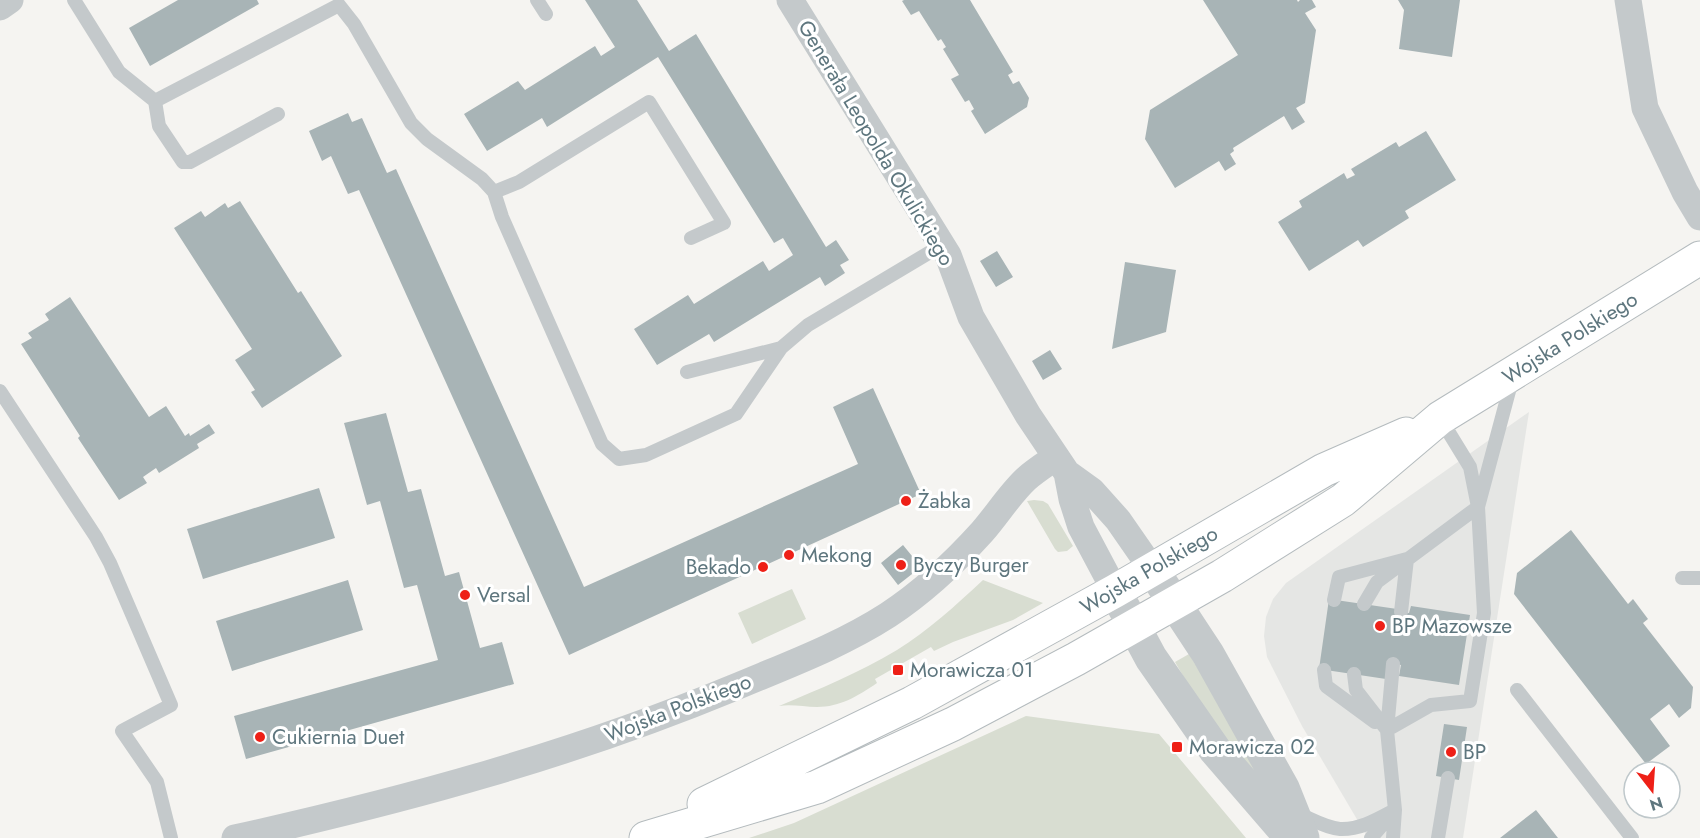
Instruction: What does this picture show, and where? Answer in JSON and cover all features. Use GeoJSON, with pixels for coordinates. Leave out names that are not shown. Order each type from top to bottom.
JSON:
{"type":"FeatureCollection","features":[{"type":"Feature","properties":{"kind":"main road","name":"Wojska Polskiego"},"geometry":{"type":"LineString","coordinates":[[634,838],[912,704],[1115,591],[1324,470],[1440,418],[1700,258]]}},
{"type":"Feature","properties":{"kind":"main road","name":"Wojska Polskiego"},"geometry":{"type":"LineString","coordinates":[[646,838],[817,787],[953,724],[1076,660],[1222,576],[1343,500],[1440,418]]}},
{"type":"Feature","properties":{"kind":"street"},"geometry":{"type":"LineString","coordinates":[[0,6],[10,0]]}},
{"type":"Feature","properties":{"kind":"street","name":"Generała Leopolda Okulickiego"},"geometry":{"type":"LineString","coordinates":[[790,0],[948,255],[971,317],[1061,465],[1081,527],[1115,591]]}},
{"type":"Feature","properties":{"kind":"street"},"geometry":{"type":"LineString","coordinates":[[1628,0],[1645,108],[1685,192],[1700,217]]}},
{"type":"Feature","properties":{"kind":"street","name":"Generała Leopolda Okulickiego"},"geometry":{"type":"LineString","coordinates":[[1061,465],[1092,491],[1118,520],[1152,569]]}},
{"type":"Feature","properties":{"kind":"street","name":"Wojska Polskiego"},"geometry":{"type":"LineString","coordinates":[[235,838],[380,804],[512,768],[634,727],[815,653],[886,616],[915,596],[961,554],[1028,477],[1061,465]]}},
{"type":"Feature","properties":{"kind":"street"},"geometry":{"type":"LineString","coordinates":[[1152,569],[1198,637],[1283,788],[1296,829]]}},
{"type":"Feature","properties":{"kind":"street"},"geometry":{"type":"LineString","coordinates":[[1115,591],[1151,658],[1215,750],[1296,829]]}},
{"type":"Feature","properties":{"kind":"lane"},"geometry":{"type":"LineString","coordinates":[[74,0],[119,72],[155,101],[159,126],[183,162],[190,162],[278,114]]}},
{"type":"Feature","properties":{"kind":"lane"},"geometry":{"type":"LineString","coordinates":[[537,0],[546,14]]}},
{"type":"Feature","properties":{"kind":"lane"},"geometry":{"type":"LineString","coordinates":[[155,101],[341,2],[411,123],[427,139],[482,179],[494,192],[502,217],[602,444],[619,459],[646,455],[736,414],[781,348],[808,325],[942,245]]}},
{"type":"Feature","properties":{"kind":"lane"},"geometry":{"type":"LineString","coordinates":[[494,192],[519,182],[649,102],[724,223],[691,238]]}},
{"type":"Feature","properties":{"kind":"lane"},"geometry":{"type":"LineString","coordinates":[[687,372],[781,348]]}},
{"type":"Feature","properties":{"kind":"lane"},"geometry":{"type":"LineString","coordinates":[[1364,604],[1377,582],[1478,507],[1514,372]]}},
{"type":"Feature","properties":{"kind":"lane"},"geometry":{"type":"LineString","coordinates":[[0,391],[96,537],[110,563],[171,705],[122,731],[157,782],[171,838]]}},
{"type":"Feature","properties":{"kind":"lane"},"geometry":{"type":"LineString","coordinates":[[1387,730],[1431,705],[1470,700],[1484,613],[1478,507],[1470,466],[1440,418]]}},
{"type":"Feature","properties":{"kind":"lane"},"geometry":{"type":"LineString","coordinates":[[1334,600],[1339,577],[1407,559]]}},
{"type":"Feature","properties":{"kind":"lane"},"geometry":{"type":"LineString","coordinates":[[1401,612],[1407,559]]}},
{"type":"Feature","properties":{"kind":"lane"},"geometry":{"type":"LineString","coordinates":[[1682,578],[1700,578]]}},
{"type":"Feature","properties":{"kind":"lane"},"geometry":{"type":"LineString","coordinates":[[1393,664],[1387,730],[1395,810],[1393,838]]}},
{"type":"Feature","properties":{"kind":"lane"},"geometry":{"type":"LineString","coordinates":[[1324,670],[1326,687],[1387,730]]}},
{"type":"Feature","properties":{"kind":"lane"},"geometry":{"type":"LineString","coordinates":[[1354,674],[1356,690],[1387,730]]}},
{"type":"Feature","properties":{"kind":"lane"},"geometry":{"type":"LineString","coordinates":[[1517,690],[1632,838]]}},
{"type":"Feature","properties":{"kind":"lane"},"geometry":{"type":"LineString","coordinates":[[1438,838],[1448,778]]}},
{"type":"Feature","properties":{"kind":"lane"},"geometry":{"type":"LineString","coordinates":[[1296,829],[1324,825],[1340,829],[1366,825],[1395,810]]}},
{"type":"Feature","properties":{"kind":"lane"},"geometry":{"type":"LineString","coordinates":[[1371,838],[1395,810]]}},
{"type":"Feature","properties":{"kind":"shaded area","name":"BP Mazowsze"},"geometry":{"type":"Polygon","coordinates":[[[1529,412],[1463,838],[1368,838],[1302,726],[1267,657],[1264,636],[1266,617],[1273,599],[1286,583],[1529,412]]]}},
{"type":"Feature","properties":{"kind":"shaded area"},"geometry":{"type":"Polygon","coordinates":[[[1034,500],[1048,504],[1073,546],[1067,551],[1058,552],[1055,549],[1027,501],[1034,500]]]}},
{"type":"Feature","properties":{"kind":"shaded area"},"geometry":{"type":"Polygon","coordinates":[[[983,580],[1043,603],[1013,620],[934,651],[931,647],[875,679],[877,683],[841,703],[825,707],[779,706],[854,673],[897,650],[931,626],[983,580]]]}},
{"type":"Feature","properties":{"kind":"shaded area"},"geometry":{"type":"Polygon","coordinates":[[[792,589],[806,619],[752,644],[738,613],[792,589]]]}},
{"type":"Feature","properties":{"kind":"shaded area"},"geometry":{"type":"Polygon","coordinates":[[[1189,654],[1267,781],[1262,786],[1206,710],[1175,662],[1189,654]]]}},
{"type":"Feature","properties":{"kind":"shaded area"},"geometry":{"type":"Polygon","coordinates":[[[1026,716],[1159,734],[1246,838],[749,838],[794,823],[1026,716]]]}},
{"type":"Feature","properties":{"kind":"building"},"geometry":{"type":"Polygon","coordinates":[[[178,0],[257,0],[259,4],[150,66],[129,28],[178,0]]]}},
{"type":"Feature","properties":{"kind":"building"},"geometry":{"type":"Polygon","coordinates":[[[585,0],[637,0],[669,51],[696,34],[826,247],[836,240],[849,260],[840,265],[845,273],[825,286],[820,277],[714,342],[709,334],[657,365],[634,329],[688,295],[694,304],[763,261],[769,271],[793,255],[783,238],[774,243],[658,57],[547,127],[542,118],[487,151],[464,114],[518,81],[525,90],[595,46],[601,56],[615,47],[585,0]]]}},
{"type":"Feature","properties":{"kind":"building"},"geometry":{"type":"Polygon","coordinates":[[[970,0],[1013,72],[1008,75],[1013,84],[1019,81],[1029,98],[1027,107],[985,134],[971,111],[974,109],[969,100],[965,102],[951,79],[959,75],[943,49],[946,47],[941,39],[938,41],[919,11],[911,15],[902,1],[970,0]]]}},
{"type":"Feature","properties":{"kind":"building"},"geometry":{"type":"Polygon","coordinates":[[[1203,0],[1297,0],[1298,2],[1312,0],[1316,7],[1305,13],[1316,30],[1305,103],[1296,108],[1305,122],[1292,130],[1284,116],[1233,148],[1234,151],[1230,154],[1236,164],[1225,171],[1219,161],[1175,188],[1145,139],[1150,110],[1238,55],[1203,0]]]}},
{"type":"Feature","properties":{"kind":"building"},"geometry":{"type":"Polygon","coordinates":[[[1398,0],[1460,0],[1452,57],[1399,49],[1404,10],[1398,0]]]}},
{"type":"Feature","properties":{"kind":"building"},"geometry":{"type":"Polygon","coordinates":[[[348,113],[352,122],[362,118],[387,173],[396,169],[584,587],[858,464],[833,407],[873,388],[921,494],[569,655],[359,190],[348,194],[331,156],[322,161],[309,131],[348,113]]]}},
{"type":"Feature","properties":{"kind":"building"},"geometry":{"type":"Polygon","coordinates":[[[1426,131],[1456,180],[1405,211],[1409,218],[1363,247],[1358,240],[1309,271],[1278,222],[1302,207],[1299,201],[1344,173],[1347,179],[1355,175],[1351,169],[1396,142],[1399,147],[1426,131]]]}},
{"type":"Feature","properties":{"kind":"building"},"geometry":{"type":"Polygon","coordinates":[[[240,201],[298,293],[301,291],[342,356],[262,408],[251,392],[255,390],[235,360],[252,349],[174,228],[201,211],[205,217],[225,203],[228,208],[240,201]]]}},
{"type":"Feature","properties":{"kind":"building"},"geometry":{"type":"Polygon","coordinates":[[[997,251],[1013,277],[996,287],[980,261],[997,251]]]}},
{"type":"Feature","properties":{"kind":"building"},"geometry":{"type":"Polygon","coordinates":[[[1125,262],[1176,270],[1166,332],[1112,349],[1125,262]]]}},
{"type":"Feature","properties":{"kind":"building"},"geometry":{"type":"Polygon","coordinates":[[[70,297],[149,417],[166,406],[185,436],[189,433],[190,436],[209,424],[215,433],[197,444],[199,448],[159,473],[156,468],[143,477],[147,483],[119,500],[21,344],[32,338],[28,333],[49,320],[45,314],[70,297]]]}},
{"type":"Feature","properties":{"kind":"building"},"geometry":{"type":"Polygon","coordinates":[[[1050,350],[1062,369],[1043,380],[1032,361],[1050,350]]]}},
{"type":"Feature","properties":{"kind":"building"},"geometry":{"type":"Polygon","coordinates":[[[386,413],[408,492],[421,489],[445,576],[459,572],[480,648],[502,642],[514,684],[246,759],[234,716],[438,660],[417,585],[404,588],[380,501],[367,505],[344,423],[386,413]]]}},
{"type":"Feature","properties":{"kind":"building"},"geometry":{"type":"Polygon","coordinates":[[[319,488],[335,538],[203,579],[187,529],[319,488]]]}},
{"type":"Feature","properties":{"kind":"building"},"geometry":{"type":"Polygon","coordinates":[[[1571,530],[1628,604],[1633,599],[1648,619],[1643,623],[1693,687],[1691,708],[1679,718],[1669,704],[1650,719],[1670,746],[1651,760],[1643,760],[1514,594],[1517,573],[1571,530]]]}},
{"type":"Feature","properties":{"kind":"building","name":"Byczy Burger"},"geometry":{"type":"Polygon","coordinates":[[[903,545],[921,567],[898,585],[881,563],[903,545]]]}},
{"type":"Feature","properties":{"kind":"building"},"geometry":{"type":"Polygon","coordinates":[[[348,580],[363,630],[232,671],[216,621],[348,580]]]}},
{"type":"Feature","properties":{"kind":"building"},"geometry":{"type":"Polygon","coordinates":[[[1329,599],[1397,609],[1409,613],[1411,606],[1470,615],[1459,685],[1399,676],[1401,665],[1389,663],[1386,679],[1319,669],[1329,599]]]}},
{"type":"Feature","properties":{"kind":"building","name":"BP"},"geometry":{"type":"Polygon","coordinates":[[[1444,724],[1467,727],[1459,780],[1436,776],[1444,724]]]}},
{"type":"Feature","properties":{"kind":"building"},"geometry":{"type":"Polygon","coordinates":[[[1536,810],[1558,838],[1500,838],[1536,810]]]}},
{"type":"Feature","properties":{"kind":"place","name":"Żabka"},"geometry":{"type":"Point","coordinates":[906,501]}},
{"type":"Feature","properties":{"kind":"place","name":"Mekong"},"geometry":{"type":"Point","coordinates":[789,555]}},
{"type":"Feature","properties":{"kind":"place","name":"Byczy Burger"},"geometry":{"type":"Point","coordinates":[901,565]}},
{"type":"Feature","properties":{"kind":"place","name":"Bekado"},"geometry":{"type":"Point","coordinates":[763,567]}},
{"type":"Feature","properties":{"kind":"place","name":"Versal"},"geometry":{"type":"Point","coordinates":[465,595]}},
{"type":"Feature","properties":{"kind":"place","name":"BP Mazowsze"},"geometry":{"type":"Point","coordinates":[1380,626]}},
{"type":"Feature","properties":{"kind":"place","name":"Morawicza 01"},"geometry":{"type":"Point","coordinates":[898,670]}},
{"type":"Feature","properties":{"kind":"place","name":"Cukiernia Duet"},"geometry":{"type":"Point","coordinates":[260,737]}},
{"type":"Feature","properties":{"kind":"place","name":"Morawicza 02"},"geometry":{"type":"Point","coordinates":[1177,747]}},
{"type":"Feature","properties":{"kind":"place","name":"BP"},"geometry":{"type":"Point","coordinates":[1451,752]}}]}
